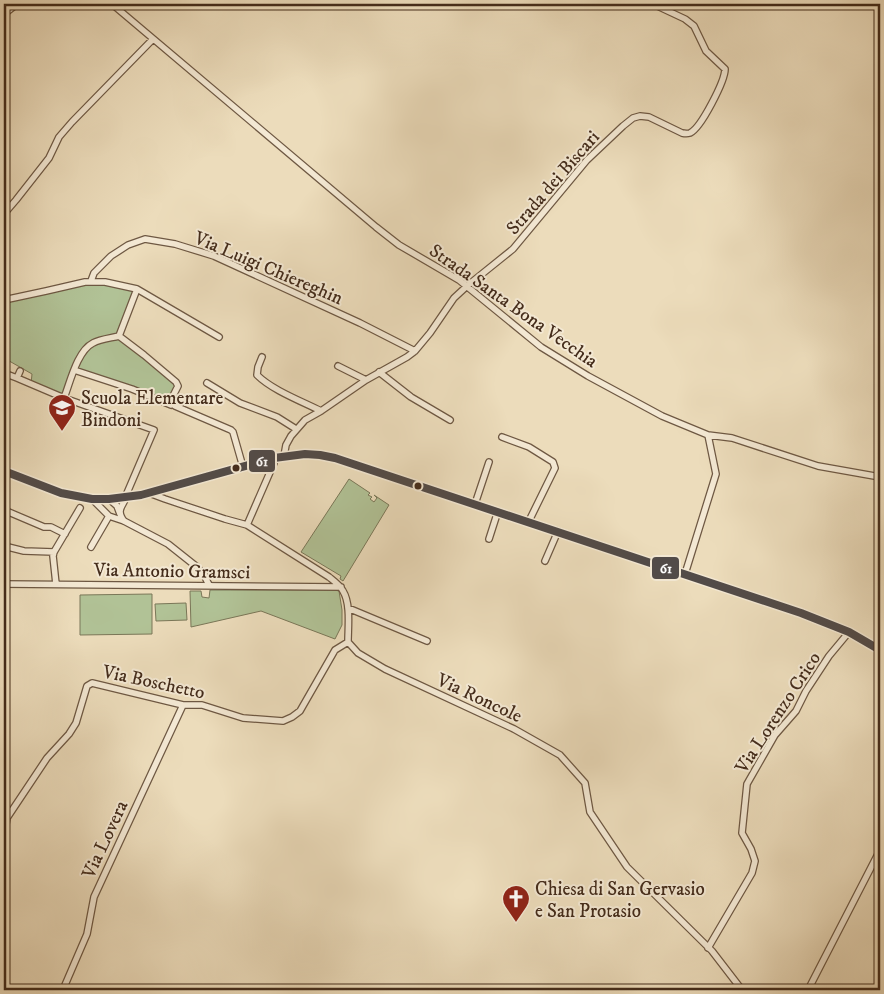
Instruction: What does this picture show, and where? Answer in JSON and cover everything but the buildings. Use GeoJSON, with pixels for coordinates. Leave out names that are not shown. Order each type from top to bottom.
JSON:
{"type":"FeatureCollection","features":[{"type":"Feature","properties":{"kind":"main road"},"geometry":{"type":"LineString","coordinates":[[4,471],[61,493],[92,499],[109,499],[162,489],[284,456],[305,454],[335,458],[801,613],[849,632],[880,650]]}},
{"type":"Feature","properties":{"kind":"street"},"geometry":{"type":"LineString","coordinates":[[4,14],[17,4]]}},
{"type":"Feature","properties":{"kind":"street","name":"Strada Santa Bona Vecchia"},"geometry":{"type":"LineString","coordinates":[[112,4],[399,245],[459,280],[541,347],[588,376],[662,416],[708,435],[732,438],[818,466],[880,477]]}},
{"type":"Feature","properties":{"kind":"street","name":"Strada dei Biscari"},"geometry":{"type":"LineString","coordinates":[[415,351],[454,298],[513,249],[587,160],[628,122],[640,116],[649,117],[688,134],[693,131],[712,105],[725,75],[724,69],[706,51],[694,26],[685,19],[652,4]]}},
{"type":"Feature","properties":{"kind":"street"},"geometry":{"type":"LineString","coordinates":[[4,214],[49,158],[59,137],[153,40]]}},
{"type":"Feature","properties":{"kind":"street","name":"Via Luigi Chiereghin"},"geometry":{"type":"LineString","coordinates":[[91,281],[94,273],[111,256],[128,245],[145,239],[175,244],[214,256],[360,323],[415,351]]}},
{"type":"Feature","properties":{"kind":"street"},"geometry":{"type":"LineString","coordinates":[[4,300],[91,281],[105,282],[137,289],[219,337]]}},
{"type":"Feature","properties":{"kind":"street"},"geometry":{"type":"LineString","coordinates":[[119,336],[137,289]]}},
{"type":"Feature","properties":{"kind":"street"},"geometry":{"type":"LineString","coordinates":[[64,398],[74,370],[86,348],[93,343],[119,336]]}},
{"type":"Feature","properties":{"kind":"street"},"geometry":{"type":"LineString","coordinates":[[119,336],[144,354],[176,382],[178,386],[172,405]]}},
{"type":"Feature","properties":{"kind":"street"},"geometry":{"type":"LineString","coordinates":[[284,456],[290,436],[305,420],[320,412],[378,372],[415,351]]}},
{"type":"Feature","properties":{"kind":"street"},"geometry":{"type":"LineString","coordinates":[[262,357],[256,375],[260,379],[320,412]]}},
{"type":"Feature","properties":{"kind":"street"},"geometry":{"type":"LineString","coordinates":[[338,366],[366,380]]}},
{"type":"Feature","properties":{"kind":"street"},"geometry":{"type":"LineString","coordinates":[[74,370],[132,389],[231,430],[243,467]]}},
{"type":"Feature","properties":{"kind":"street"},"geometry":{"type":"LineString","coordinates":[[17,378],[20,371]]}},
{"type":"Feature","properties":{"kind":"street"},"geometry":{"type":"LineString","coordinates":[[378,372],[411,398],[450,420]]}},
{"type":"Feature","properties":{"kind":"street"},"geometry":{"type":"LineString","coordinates":[[4,376],[9,375],[64,398],[154,430],[127,497],[122,504],[120,514]]}},
{"type":"Feature","properties":{"kind":"street"},"geometry":{"type":"LineString","coordinates":[[207,383],[240,403],[277,417],[296,429]]}},
{"type":"Feature","properties":{"kind":"street"},"geometry":{"type":"LineString","coordinates":[[686,574],[716,474],[708,435]]}},
{"type":"Feature","properties":{"kind":"street"},"geometry":{"type":"LineString","coordinates":[[502,437],[529,447],[553,462],[555,468],[530,522]]}},
{"type":"Feature","properties":{"kind":"street"},"geometry":{"type":"LineString","coordinates":[[248,525],[274,463],[274,458]]}},
{"type":"Feature","properties":{"kind":"street"},"geometry":{"type":"LineString","coordinates":[[475,504],[489,462]]}},
{"type":"Feature","properties":{"kind":"street"},"geometry":{"type":"LineString","coordinates":[[162,489],[165,499]]}},
{"type":"Feature","properties":{"kind":"street"},"geometry":{"type":"LineString","coordinates":[[149,492],[165,499],[248,525],[329,577],[344,592],[348,601],[348,642]]}},
{"type":"Feature","properties":{"kind":"street"},"geometry":{"type":"LineString","coordinates":[[92,499],[108,516],[124,521],[168,544],[197,567],[204,575],[208,586]]}},
{"type":"Feature","properties":{"kind":"street"},"geometry":{"type":"LineString","coordinates":[[109,499],[117,506],[124,521]]}},
{"type":"Feature","properties":{"kind":"street"},"geometry":{"type":"LineString","coordinates":[[56,584],[54,552],[80,508]]}},
{"type":"Feature","properties":{"kind":"street"},"geometry":{"type":"LineString","coordinates":[[4,510],[65,534]]}},
{"type":"Feature","properties":{"kind":"street"},"geometry":{"type":"LineString","coordinates":[[489,539],[498,511]]}},
{"type":"Feature","properties":{"kind":"street"},"geometry":{"type":"LineString","coordinates":[[92,547],[108,516]]}},
{"type":"Feature","properties":{"kind":"street"},"geometry":{"type":"LineString","coordinates":[[546,560],[558,531]]}},
{"type":"Feature","properties":{"kind":"street"},"geometry":{"type":"LineString","coordinates":[[4,546],[24,551],[54,552]]}},
{"type":"Feature","properties":{"kind":"street","name":"Via Antonio Gramsci"},"geometry":{"type":"LineString","coordinates":[[4,584],[340,587]]}},
{"type":"Feature","properties":{"kind":"street"},"geometry":{"type":"LineString","coordinates":[[348,608],[427,641]]}},
{"type":"Feature","properties":{"kind":"street","name":"Via Lorenzo Crico"},"geometry":{"type":"LineString","coordinates":[[708,948],[752,873],[755,861],[752,849],[742,832],[747,784],[775,735],[796,711],[806,691],[829,656],[849,632]]}},
{"type":"Feature","properties":{"kind":"street","name":"Via Boschetto"},"geometry":{"type":"LineString","coordinates":[[4,836],[7,818],[47,758],[69,734],[76,723],[87,686],[92,683],[183,705],[202,706],[243,718],[282,721],[300,711],[336,650],[348,642]]}},
{"type":"Feature","properties":{"kind":"street","name":"Via Roncole"},"geometry":{"type":"LineString","coordinates":[[348,642],[358,653],[385,668],[514,728],[560,755],[585,783],[590,812],[627,867],[708,948],[742,990]]}},
{"type":"Feature","properties":{"kind":"street","name":"Via Lovera"},"geometry":{"type":"LineString","coordinates":[[65,990],[65,985],[87,934],[94,897],[183,705]]}},
{"type":"Feature","properties":{"kind":"street"},"geometry":{"type":"LineString","coordinates":[[808,990],[880,850]]}},
{"type":"Feature","properties":{"kind":"green space"},"geometry":{"type":"Polygon","coordinates":[[[85,282],[137,289],[119,335],[178,386],[169,404],[75,371],[64,398],[31,384],[32,374],[4,358],[4,300],[85,282]]]}},
{"type":"Feature","properties":{"kind":"green space"},"geometry":{"type":"Polygon","coordinates":[[[349,479],[370,493],[368,495],[372,497],[370,499],[374,502],[377,498],[374,495],[389,505],[343,581],[340,579],[341,576],[301,552],[349,479]]]}},
{"type":"Feature","properties":{"kind":"green space"},"geometry":{"type":"Polygon","coordinates":[[[210,590],[339,591],[342,625],[335,639],[261,611],[191,627],[190,591],[201,591],[202,597],[209,598],[210,590]]]}},
{"type":"Feature","properties":{"kind":"green space"},"geometry":{"type":"Polygon","coordinates":[[[152,594],[152,634],[80,635],[80,595],[152,594]]]}},
{"type":"Feature","properties":{"kind":"green space"},"geometry":{"type":"Polygon","coordinates":[[[186,603],[187,620],[156,621],[155,604],[186,603]]]}},
{"type":"Feature","properties":{"kind":"transit line","name":"61"},"geometry":{"type":"LineString","coordinates":[[4,471],[61,493],[92,499],[109,499],[141,495],[274,458],[305,454],[335,458],[801,613],[849,632],[880,650]]}},
{"type":"Feature","properties":{"kind":"place","name":"Scuola Elementare Bindoni"},"geometry":{"type":"Point","coordinates":[62,432]}},
{"type":"Feature","properties":{"kind":"place","name":"Chiesa di San Gervasio e San Protasio"},"geometry":{"type":"Point","coordinates":[516,923]}}]}
